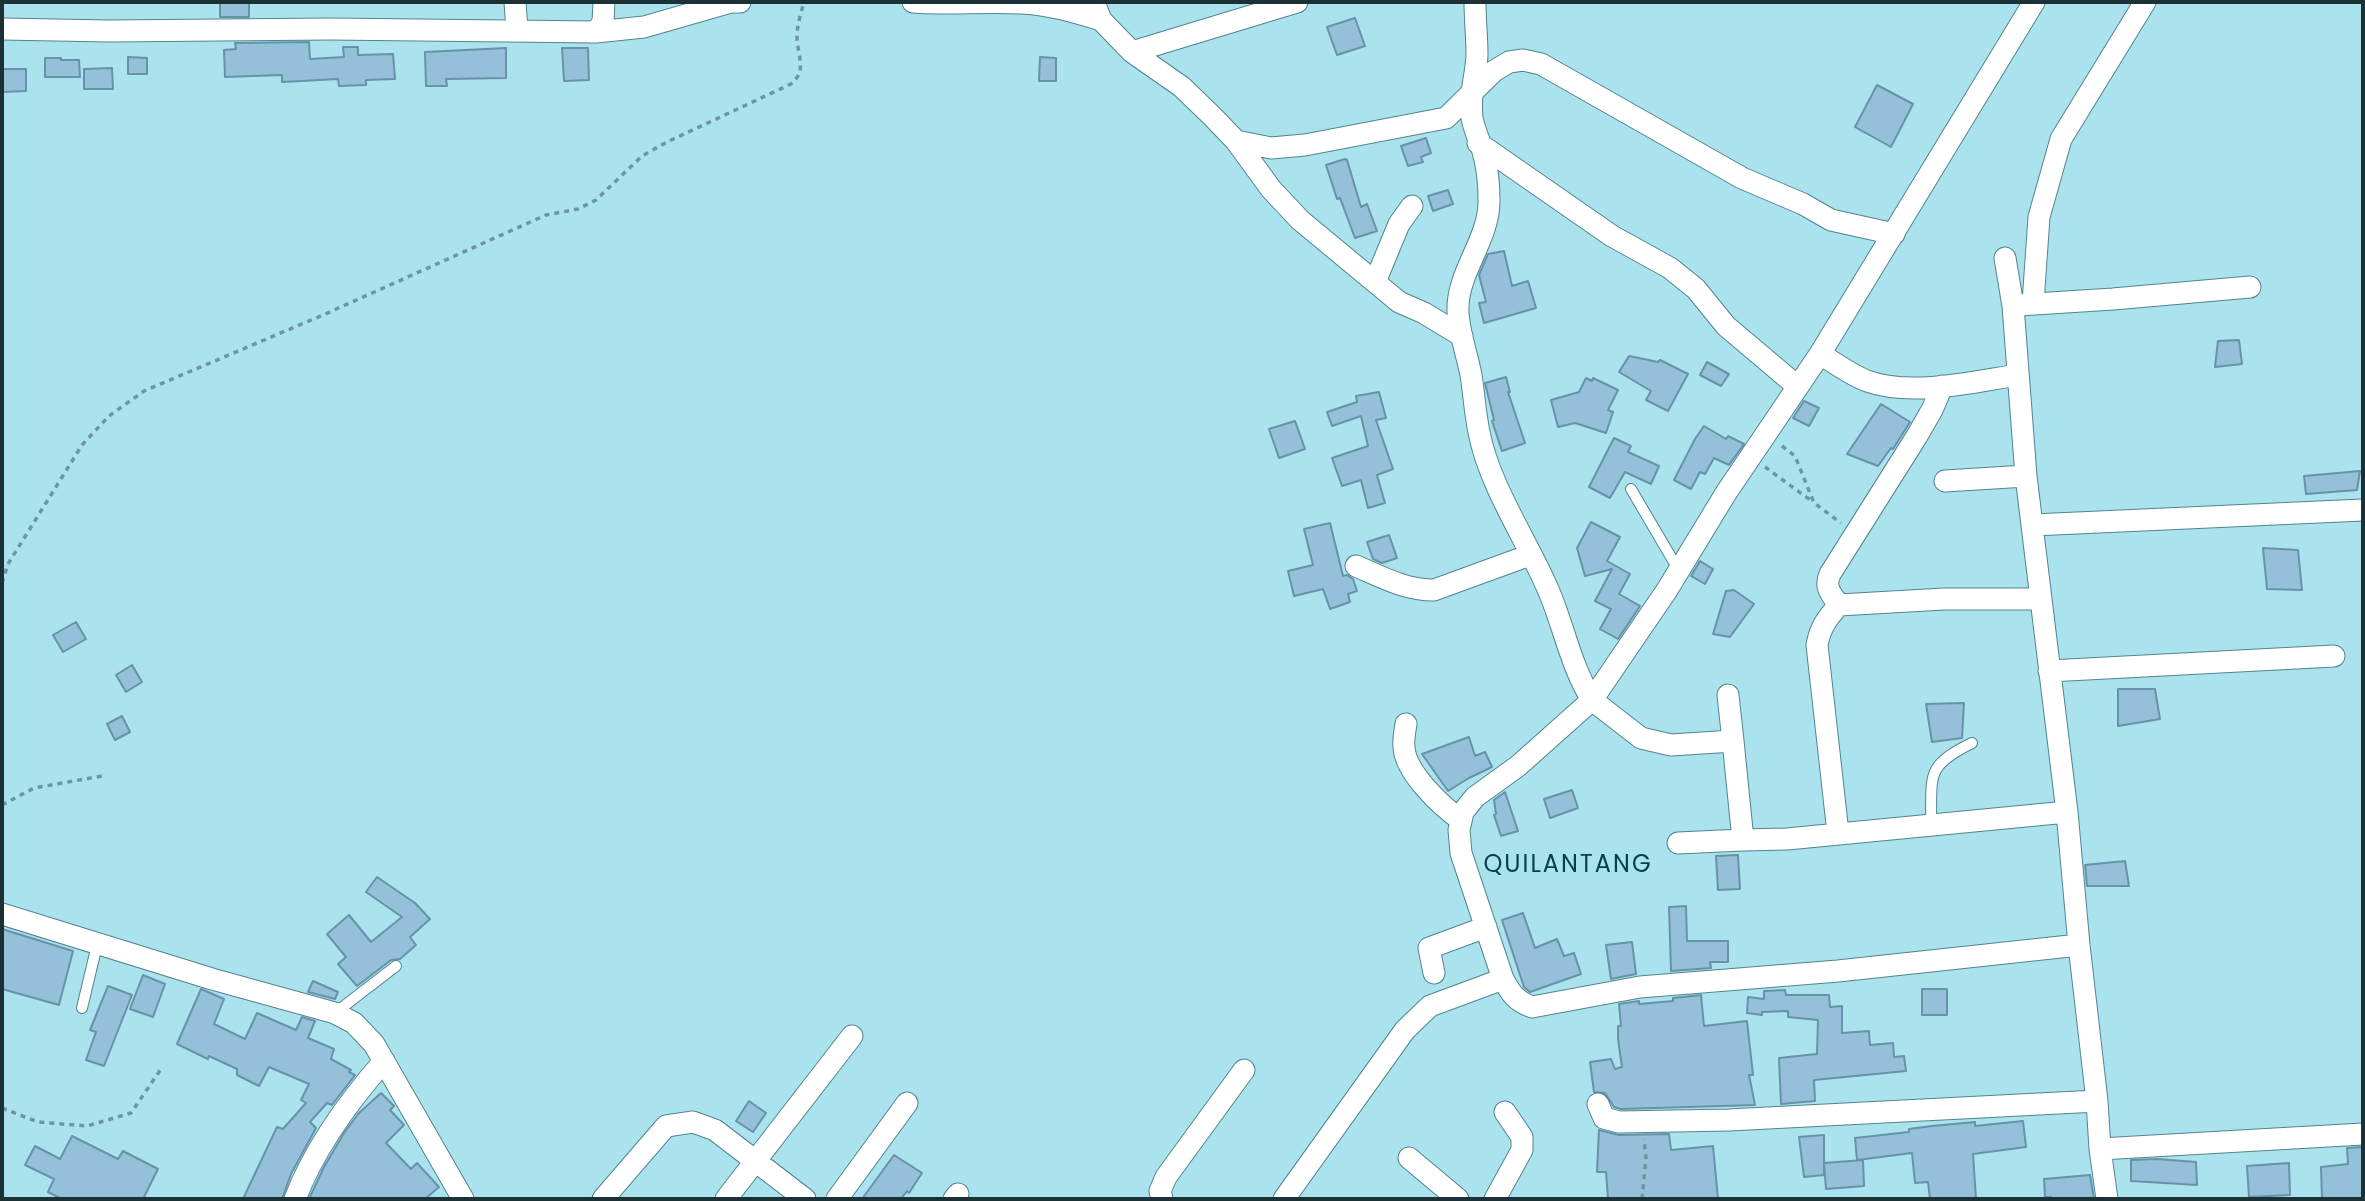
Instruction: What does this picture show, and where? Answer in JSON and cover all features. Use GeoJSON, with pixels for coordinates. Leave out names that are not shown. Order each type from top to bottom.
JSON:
{"type":"FeatureCollection","features":[{"type":"Feature","properties":{"kind":"street"},"geometry":{"type":"LineString","coordinates":[[515,2],[517,30]]}},
{"type":"Feature","properties":{"kind":"street"},"geometry":{"type":"LineString","coordinates":[[596,32],[603,22],[604,2]]}},
{"type":"Feature","properties":{"kind":"street"},"geometry":{"type":"LineString","coordinates":[[2,29],[596,32],[643,27],[686,9],[740,2]]}},
{"type":"Feature","properties":{"kind":"street"},"geometry":{"type":"LineString","coordinates":[[913,2],[1024,3],[1097,11],[1132,52],[1182,87],[1236,141],[1271,189],[1300,220],[1399,302],[1424,313],[1462,336]]}},
{"type":"Feature","properties":{"kind":"street"},"geometry":{"type":"LineString","coordinates":[[1132,52],[1297,2]]}},
{"type":"Feature","properties":{"kind":"street"},"geometry":{"type":"LineString","coordinates":[[1475,2],[1477,54],[1470,93],[1474,132],[1486,167],[1489,203],[1458,310],[1474,390],[1479,434],[1492,471],[1560,617],[1571,657],[1581,683],[1592,701],[1641,738],[1671,745],[1733,741]]}},
{"type":"Feature","properties":{"kind":"street"},"geometry":{"type":"LineString","coordinates":[[2034,2],[1820,354],[1592,701],[1518,766],[1475,797],[1463,812],[1459,830],[1461,853],[1503,979],[1517,1001],[1532,1007],[1640,987],[1838,971],[2079,945]]}},
{"type":"Feature","properties":{"kind":"street"},"geometry":{"type":"LineString","coordinates":[[2107,1199],[2099,1149],[2097,1101],[2067,812],[2026,476],[2018,375],[2023,304],[2039,217],[2061,139],[2146,2]]}},
{"type":"Feature","properties":{"kind":"street"},"geometry":{"type":"LineString","coordinates":[[1236,141],[1271,148],[1305,145],[1446,118],[1494,71],[1508,62],[1523,60],[1541,64],[1742,178],[1803,204],[1831,220],[1894,234]]}},
{"type":"Feature","properties":{"kind":"street"},"geometry":{"type":"LineString","coordinates":[[1446,118],[1481,146],[1612,236],[1670,268],[1696,289],[1726,327],[1797,386]]}},
{"type":"Feature","properties":{"kind":"street"},"geometry":{"type":"LineString","coordinates":[[1376,282],[1399,224],[1412,206]]}},
{"type":"Feature","properties":{"kind":"street"},"geometry":{"type":"LineString","coordinates":[[2005,258],[2023,304]]}},
{"type":"Feature","properties":{"kind":"street"},"geometry":{"type":"LineString","coordinates":[[2023,304],[2250,287]]}},
{"type":"Feature","properties":{"kind":"street"},"geometry":{"type":"LineString","coordinates":[[1820,354],[1867,381],[1894,387],[1942,386],[2018,375]]}},
{"type":"Feature","properties":{"kind":"street"},"geometry":{"type":"LineString","coordinates":[[1839,605],[1828,590],[1826,582],[1917,436],[1942,386]]}},
{"type":"Feature","properties":{"kind":"street"},"geometry":{"type":"LineString","coordinates":[[1945,481],[2026,476]]}},
{"type":"Feature","properties":{"kind":"street"},"geometry":{"type":"LineString","coordinates":[[2033,525],[2363,510]]}},
{"type":"Feature","properties":{"kind":"street"},"geometry":{"type":"LineString","coordinates":[[1356,566],[1402,586],[1417,590],[1434,590],[1530,555]]}},
{"type":"Feature","properties":{"kind":"street"},"geometry":{"type":"LineString","coordinates":[[1838,833],[1817,645],[1819,631],[1827,618],[1839,605],[1944,599],[2040,599]]}},
{"type":"Feature","properties":{"kind":"street"},"geometry":{"type":"LineString","coordinates":[[2049,671],[2334,656]]}},
{"type":"Feature","properties":{"kind":"street"},"geometry":{"type":"LineString","coordinates":[[1728,695],[1743,840]]}},
{"type":"Feature","properties":{"kind":"street"},"geometry":{"type":"LineString","coordinates":[[1406,724],[1404,748],[1415,777],[1446,809],[1461,820]]}},
{"type":"Feature","properties":{"kind":"street"},"geometry":{"type":"LineString","coordinates":[[1678,843],[1787,839],[2067,812]]}},
{"type":"Feature","properties":{"kind":"street"},"geometry":{"type":"LineString","coordinates":[[2,914],[97,945],[335,1013],[354,1023],[374,1044],[463,1199]]}},
{"type":"Feature","properties":{"kind":"street"},"geometry":{"type":"LineString","coordinates":[[1434,973],[1429,948],[1486,927]]}},
{"type":"Feature","properties":{"kind":"street"},"geometry":{"type":"LineString","coordinates":[[1284,1199],[1405,1030],[1430,1006],[1503,979]]}},
{"type":"Feature","properties":{"kind":"street"},"geometry":{"type":"LineString","coordinates":[[726,1199],[852,1036]]}},
{"type":"Feature","properties":{"kind":"street"},"geometry":{"type":"LineString","coordinates":[[295,1199],[322,1142],[384,1061]]}},
{"type":"Feature","properties":{"kind":"street"},"geometry":{"type":"LineString","coordinates":[[1162,1199],[1160,1191],[1166,1177],[1244,1070]]}},
{"type":"Feature","properties":{"kind":"street"},"geometry":{"type":"LineString","coordinates":[[1598,1104],[1601,1115],[1609,1121],[1643,1122],[2097,1101]]}},
{"type":"Feature","properties":{"kind":"street"},"geometry":{"type":"LineString","coordinates":[[837,1199],[907,1103]]}},
{"type":"Feature","properties":{"kind":"street"},"geometry":{"type":"LineString","coordinates":[[1494,1199],[1522,1150],[1522,1137],[1505,1112]]}},
{"type":"Feature","properties":{"kind":"street"},"geometry":{"type":"LineString","coordinates":[[603,1199],[666,1126],[680,1122],[693,1122],[715,1130],[805,1199]]}},
{"type":"Feature","properties":{"kind":"street"},"geometry":{"type":"LineString","coordinates":[[2099,1149],[2363,1134]]}},
{"type":"Feature","properties":{"kind":"street"},"geometry":{"type":"LineString","coordinates":[[1409,1158],[1458,1199]]}},
{"type":"Feature","properties":{"kind":"street"},"geometry":{"type":"LineString","coordinates":[[441,1199],[453,1178]]}},
{"type":"Feature","properties":{"kind":"lane"},"geometry":{"type":"LineString","coordinates":[[1631,489],[1678,569]]}},
{"type":"Feature","properties":{"kind":"lane"},"geometry":{"type":"LineString","coordinates":[[1931,824],[1932,781],[1935,769],[1950,754],[1972,743]]}},
{"type":"Feature","properties":{"kind":"lane"},"geometry":{"type":"LineString","coordinates":[[82,1008],[97,945]]}},
{"type":"Feature","properties":{"kind":"lane"},"geometry":{"type":"LineString","coordinates":[[335,1013],[396,965]]}},
{"type":"Feature","properties":{"kind":"path"},"geometry":{"type":"LineString","coordinates":[[2,583],[8,564],[82,444],[108,416],[144,391],[546,215],[578,209],[596,200],[642,156],[791,85],[801,72],[796,32],[804,2]]}},
{"type":"Feature","properties":{"kind":"path"},"geometry":{"type":"LineString","coordinates":[[1765,435],[1795,457],[1814,503]]}},
{"type":"Feature","properties":{"kind":"path"},"geometry":{"type":"LineString","coordinates":[[1751,456],[1856,535]]}},
{"type":"Feature","properties":{"kind":"path"},"geometry":{"type":"LineString","coordinates":[[2,805],[34,788],[102,776]]}},
{"type":"Feature","properties":{"kind":"path"},"geometry":{"type":"LineString","coordinates":[[2,1108],[38,1122],[87,1126],[131,1114],[161,1069]]}},
{"type":"Feature","properties":{"kind":"path"},"geometry":{"type":"LineString","coordinates":[[1642,1199],[1646,1158],[1643,1122]]}},
{"type":"Feature","properties":{"kind":"building"},"geometry":{"type":"Polygon","coordinates":[[[220,2],[249,2],[249,17],[220,17],[220,2]]]}},
{"type":"Feature","properties":{"kind":"building"},"geometry":{"type":"Polygon","coordinates":[[[1355,18],[1365,46],[1337,55],[1327,27],[1355,18]]]}},
{"type":"Feature","properties":{"kind":"building"},"geometry":{"type":"Polygon","coordinates":[[[309,42],[310,59],[344,57],[343,47],[358,47],[358,55],[393,54],[395,79],[366,80],[366,85],[339,86],[338,79],[282,82],[282,75],[225,77],[224,50],[236,49],[235,43],[309,42]]]}},
{"type":"Feature","properties":{"kind":"building"},"geometry":{"type":"Polygon","coordinates":[[[506,48],[506,78],[446,79],[447,86],[426,86],[425,52],[506,48]]]}},
{"type":"Feature","properties":{"kind":"building"},"geometry":{"type":"Polygon","coordinates":[[[562,48],[588,48],[589,80],[564,81],[562,48]]]}},
{"type":"Feature","properties":{"kind":"building"},"geometry":{"type":"Polygon","coordinates":[[[128,57],[147,58],[147,74],[128,74],[128,57]]]}},
{"type":"Feature","properties":{"kind":"building"},"geometry":{"type":"Polygon","coordinates":[[[1040,57],[1056,58],[1056,81],[1039,81],[1040,57]]]}},
{"type":"Feature","properties":{"kind":"building"},"geometry":{"type":"Polygon","coordinates":[[[45,58],[79,60],[80,77],[45,77],[45,58]]]}},
{"type":"Feature","properties":{"kind":"building"},"geometry":{"type":"Polygon","coordinates":[[[112,68],[113,89],[84,89],[84,69],[112,68]]]}},
{"type":"Feature","properties":{"kind":"building"},"geometry":{"type":"Polygon","coordinates":[[[2,69],[26,69],[26,91],[2,92],[2,69]]]}},
{"type":"Feature","properties":{"kind":"building"},"geometry":{"type":"Polygon","coordinates":[[[1877,85],[1913,104],[1891,147],[1855,127],[1877,85]]]}},
{"type":"Feature","properties":{"kind":"building"},"geometry":{"type":"Polygon","coordinates":[[[1426,138],[1431,153],[1421,157],[1423,162],[1408,166],[1401,146],[1426,138]]]}},
{"type":"Feature","properties":{"kind":"building"},"geometry":{"type":"Polygon","coordinates":[[[1345,159],[1361,207],[1367,204],[1377,231],[1355,238],[1340,198],[1337,199],[1326,165],[1345,159]]]}},
{"type":"Feature","properties":{"kind":"building"},"geometry":{"type":"Polygon","coordinates":[[[1448,190],[1453,204],[1433,211],[1428,196],[1448,190]]]}},
{"type":"Feature","properties":{"kind":"building"},"geometry":{"type":"Polygon","coordinates":[[[1504,251],[1512,286],[1528,281],[1536,308],[1484,323],[1479,303],[1486,302],[1479,275],[1488,254],[1504,251]]]}},
{"type":"Feature","properties":{"kind":"building"},"geometry":{"type":"Polygon","coordinates":[[[2239,340],[2242,364],[2215,367],[2218,341],[2239,340]]]}},
{"type":"Feature","properties":{"kind":"building"},"geometry":{"type":"Polygon","coordinates":[[[1629,356],[1658,362],[1660,360],[1688,374],[1668,411],[1646,400],[1651,391],[1619,372],[1629,356]]]}},
{"type":"Feature","properties":{"kind":"building"},"geometry":{"type":"Polygon","coordinates":[[[1707,362],[1729,374],[1721,386],[1700,375],[1707,362]]]}},
{"type":"Feature","properties":{"kind":"building"},"geometry":{"type":"Polygon","coordinates":[[[1506,377],[1508,392],[1525,443],[1502,451],[1492,421],[1494,420],[1485,383],[1506,377]]]}},
{"type":"Feature","properties":{"kind":"building"},"geometry":{"type":"Polygon","coordinates":[[[1586,378],[1592,381],[1593,378],[1618,390],[1608,410],[1613,412],[1606,433],[1575,423],[1558,427],[1551,400],[1579,392],[1586,378]]]}},
{"type":"Feature","properties":{"kind":"building"},"geometry":{"type":"Polygon","coordinates":[[[1379,392],[1386,418],[1376,420],[1393,469],[1377,475],[1385,503],[1368,508],[1361,480],[1342,486],[1332,458],[1368,446],[1361,416],[1332,426],[1327,412],[1357,402],[1356,396],[1379,392]]]}},
{"type":"Feature","properties":{"kind":"building"},"geometry":{"type":"Polygon","coordinates":[[[1804,401],[1819,408],[1809,426],[1793,418],[1804,401]]]}},
{"type":"Feature","properties":{"kind":"building"},"geometry":{"type":"Polygon","coordinates":[[[1881,404],[1910,422],[1893,449],[1891,448],[1878,466],[1847,454],[1881,404]]]}},
{"type":"Feature","properties":{"kind":"building"},"geometry":{"type":"Polygon","coordinates":[[[1295,421],[1305,449],[1279,458],[1269,429],[1295,421]]]}},
{"type":"Feature","properties":{"kind":"building"},"geometry":{"type":"Polygon","coordinates":[[[1704,426],[1726,439],[1728,436],[1744,444],[1729,465],[1714,458],[1705,474],[1700,472],[1691,489],[1674,480],[1704,426]]]}},
{"type":"Feature","properties":{"kind":"building"},"geometry":{"type":"Polygon","coordinates":[[[1614,438],[1631,446],[1628,452],[1659,466],[1651,484],[1625,472],[1610,498],[1589,487],[1614,438]]]}},
{"type":"Feature","properties":{"kind":"building"},"geometry":{"type":"Polygon","coordinates":[[[2360,471],[2357,490],[2306,494],[2304,476],[2360,471]]]}},
{"type":"Feature","properties":{"kind":"building"},"geometry":{"type":"Polygon","coordinates":[[[1591,522],[1620,537],[1607,561],[1630,574],[1619,594],[1640,606],[1618,639],[1600,629],[1611,609],[1595,601],[1612,569],[1585,576],[1577,548],[1591,522]]]}},
{"type":"Feature","properties":{"kind":"building"},"geometry":{"type":"Polygon","coordinates":[[[1330,523],[1343,576],[1347,575],[1353,579],[1357,591],[1348,594],[1350,602],[1330,609],[1323,589],[1294,596],[1288,571],[1313,565],[1304,529],[1330,523]]]}},
{"type":"Feature","properties":{"kind":"building"},"geometry":{"type":"Polygon","coordinates":[[[1389,535],[1397,558],[1382,563],[1373,559],[1367,542],[1389,535]]]}},
{"type":"Feature","properties":{"kind":"building"},"geometry":{"type":"Polygon","coordinates":[[[2263,548],[2298,550],[2302,590],[2267,589],[2263,548]]]}},
{"type":"Feature","properties":{"kind":"building"},"geometry":{"type":"Polygon","coordinates":[[[1700,561],[1713,569],[1705,584],[1691,576],[1700,561]]]}},
{"type":"Feature","properties":{"kind":"building"},"geometry":{"type":"Polygon","coordinates":[[[1734,590],[1754,604],[1730,637],[1713,634],[1726,591],[1734,590]]]}},
{"type":"Feature","properties":{"kind":"building"},"geometry":{"type":"Polygon","coordinates":[[[76,622],[86,639],[63,652],[53,635],[76,622]]]}},
{"type":"Feature","properties":{"kind":"building"},"geometry":{"type":"Polygon","coordinates":[[[132,665],[142,682],[126,692],[116,675],[132,665]]]}},
{"type":"Feature","properties":{"kind":"building"},"geometry":{"type":"Polygon","coordinates":[[[2118,689],[2155,689],[2160,719],[2118,726],[2118,689]]]}},
{"type":"Feature","properties":{"kind":"building"},"geometry":{"type":"Polygon","coordinates":[[[1964,703],[1962,738],[1932,742],[1926,704],[1964,703]]]}},
{"type":"Feature","properties":{"kind":"building"},"geometry":{"type":"Polygon","coordinates":[[[122,716],[130,732],[115,740],[107,724],[122,716]]]}},
{"type":"Feature","properties":{"kind":"building"},"geometry":{"type":"Polygon","coordinates":[[[1469,737],[1475,756],[1485,752],[1492,767],[1448,791],[1422,754],[1469,737]]]}},
{"type":"Feature","properties":{"kind":"building"},"geometry":{"type":"Polygon","coordinates":[[[1572,790],[1578,808],[1550,818],[1544,799],[1572,790]]]}},
{"type":"Feature","properties":{"kind":"building"},"geometry":{"type":"Polygon","coordinates":[[[1505,792],[1518,831],[1501,836],[1494,815],[1494,800],[1505,792]]]}},
{"type":"Feature","properties":{"kind":"building"},"geometry":{"type":"Polygon","coordinates":[[[1738,855],[1740,889],[1718,890],[1716,856],[1738,855]]]}},
{"type":"Feature","properties":{"kind":"building"},"geometry":{"type":"Polygon","coordinates":[[[2125,861],[2129,886],[2087,886],[2085,865],[2125,861]]]}},
{"type":"Feature","properties":{"kind":"building"},"geometry":{"type":"Polygon","coordinates":[[[377,877],[415,903],[430,919],[410,937],[416,945],[400,959],[391,960],[357,986],[338,964],[346,957],[327,934],[349,915],[371,942],[402,917],[366,892],[377,877]]]}},
{"type":"Feature","properties":{"kind":"building"},"geometry":{"type":"Polygon","coordinates":[[[1686,906],[1687,941],[1728,941],[1728,962],[1710,962],[1711,968],[1671,971],[1669,907],[1686,906]]]}},
{"type":"Feature","properties":{"kind":"building"},"geometry":{"type":"Polygon","coordinates":[[[1523,913],[1535,948],[1557,939],[1564,956],[1574,953],[1581,974],[1530,992],[1524,987],[1502,920],[1523,913]]]}},
{"type":"Feature","properties":{"kind":"building"},"geometry":{"type":"Polygon","coordinates":[[[2,929],[73,951],[59,1005],[2,989],[2,929]]]}},
{"type":"Feature","properties":{"kind":"building"},"geometry":{"type":"Polygon","coordinates":[[[1632,942],[1636,974],[1611,979],[1606,945],[1632,942]]]}},
{"type":"Feature","properties":{"kind":"building"},"geometry":{"type":"Polygon","coordinates":[[[143,975],[165,984],[153,1017],[130,1009],[143,975]]]}},
{"type":"Feature","properties":{"kind":"building"},"geometry":{"type":"Polygon","coordinates":[[[313,981],[338,992],[335,999],[308,992],[313,981]]]}},
{"type":"Feature","properties":{"kind":"building"},"geometry":{"type":"Polygon","coordinates":[[[108,986],[132,995],[104,1066],[86,1060],[96,1032],[90,1030],[108,986]]]}},
{"type":"Feature","properties":{"kind":"building"},"geometry":{"type":"Polygon","coordinates":[[[201,989],[224,999],[214,1024],[245,1039],[257,1013],[296,1030],[302,1017],[315,1021],[308,1038],[334,1049],[331,1059],[355,1075],[332,1105],[327,1103],[310,1122],[316,1128],[291,1174],[282,1199],[243,1199],[277,1127],[283,1129],[306,1103],[301,1100],[309,1084],[269,1067],[259,1086],[237,1075],[237,1069],[177,1044],[201,989]]]}},
{"type":"Feature","properties":{"kind":"building"},"geometry":{"type":"Polygon","coordinates":[[[1922,989],[1947,989],[1947,1015],[1922,1015],[1922,989]]]}},
{"type":"Feature","properties":{"kind":"building"},"geometry":{"type":"Polygon","coordinates":[[[1785,990],[1786,995],[1829,995],[1830,1007],[1842,1006],[1842,1033],[1869,1031],[1870,1045],[1893,1043],[1894,1057],[1904,1056],[1906,1071],[1814,1080],[1815,1101],[1781,1104],[1779,1058],[1817,1054],[1818,1020],[1788,1017],[1788,1011],[1762,1012],[1762,1015],[1747,1013],[1748,997],[1764,999],[1764,991],[1785,990]]]}},
{"type":"Feature","properties":{"kind":"building"},"geometry":{"type":"Polygon","coordinates":[[[1701,995],[1704,1026],[1747,1021],[1753,1075],[1749,1075],[1755,1105],[1621,1109],[1614,1107],[1605,1093],[1594,1092],[1590,1062],[1611,1059],[1615,1069],[1622,1067],[1618,1039],[1618,1026],[1621,1026],[1619,1004],[1673,1001],[1673,998],[1701,995]]]}},
{"type":"Feature","properties":{"kind":"building"},"geometry":{"type":"Polygon","coordinates":[[[381,1093],[394,1106],[390,1110],[404,1125],[386,1143],[411,1169],[417,1163],[439,1187],[425,1199],[309,1199],[344,1133],[358,1114],[381,1093]]]}},
{"type":"Feature","properties":{"kind":"building"},"geometry":{"type":"Polygon","coordinates":[[[749,1101],[766,1113],[753,1132],[736,1121],[749,1101]]]}},
{"type":"Feature","properties":{"kind":"building"},"geometry":{"type":"Polygon","coordinates":[[[2023,1121],[2026,1147],[1973,1154],[1976,1199],[1930,1199],[1928,1182],[1915,1183],[1912,1153],[1857,1160],[1855,1138],[1909,1132],[1909,1129],[1932,1126],[1975,1122],[1975,1126],[2023,1121]]]}},
{"type":"Feature","properties":{"kind":"building"},"geometry":{"type":"Polygon","coordinates":[[[1599,1130],[1619,1135],[1669,1134],[1671,1150],[1713,1146],[1718,1199],[1608,1199],[1606,1172],[1597,1172],[1599,1130]]]}},
{"type":"Feature","properties":{"kind":"building"},"geometry":{"type":"Polygon","coordinates":[[[1824,1135],[1824,1175],[1804,1177],[1799,1137],[1824,1135]]]}},
{"type":"Feature","properties":{"kind":"building"},"geometry":{"type":"Polygon","coordinates":[[[72,1136],[118,1159],[123,1151],[158,1169],[143,1199],[62,1199],[48,1192],[54,1179],[25,1165],[35,1146],[60,1159],[72,1136]]]}},
{"type":"Feature","properties":{"kind":"building"},"geometry":{"type":"Polygon","coordinates":[[[2363,1147],[2363,1199],[2322,1199],[2321,1167],[2348,1164],[2347,1148],[2363,1147]]]}},
{"type":"Feature","properties":{"kind":"building"},"geometry":{"type":"Polygon","coordinates":[[[894,1155],[922,1173],[909,1193],[907,1191],[901,1199],[862,1199],[894,1155]]]}},
{"type":"Feature","properties":{"kind":"building"},"geometry":{"type":"Polygon","coordinates":[[[1863,1160],[1864,1186],[1826,1189],[1824,1163],[1863,1160]]]}},
{"type":"Feature","properties":{"kind":"building"},"geometry":{"type":"Polygon","coordinates":[[[2131,1160],[2196,1162],[2197,1185],[2131,1181],[2131,1160]]]}},
{"type":"Feature","properties":{"kind":"building"},"geometry":{"type":"Polygon","coordinates":[[[2289,1163],[2290,1195],[2249,1197],[2247,1166],[2289,1163]]]}},
{"type":"Feature","properties":{"kind":"building"},"geometry":{"type":"Polygon","coordinates":[[[2090,1175],[2094,1199],[2045,1197],[2044,1179],[2090,1175]]]}},
{"type":"Feature","properties":{"kind":"district","name":"QUILANTANG"},"geometry":{"type":"Point","coordinates":[1568,866]}}]}
